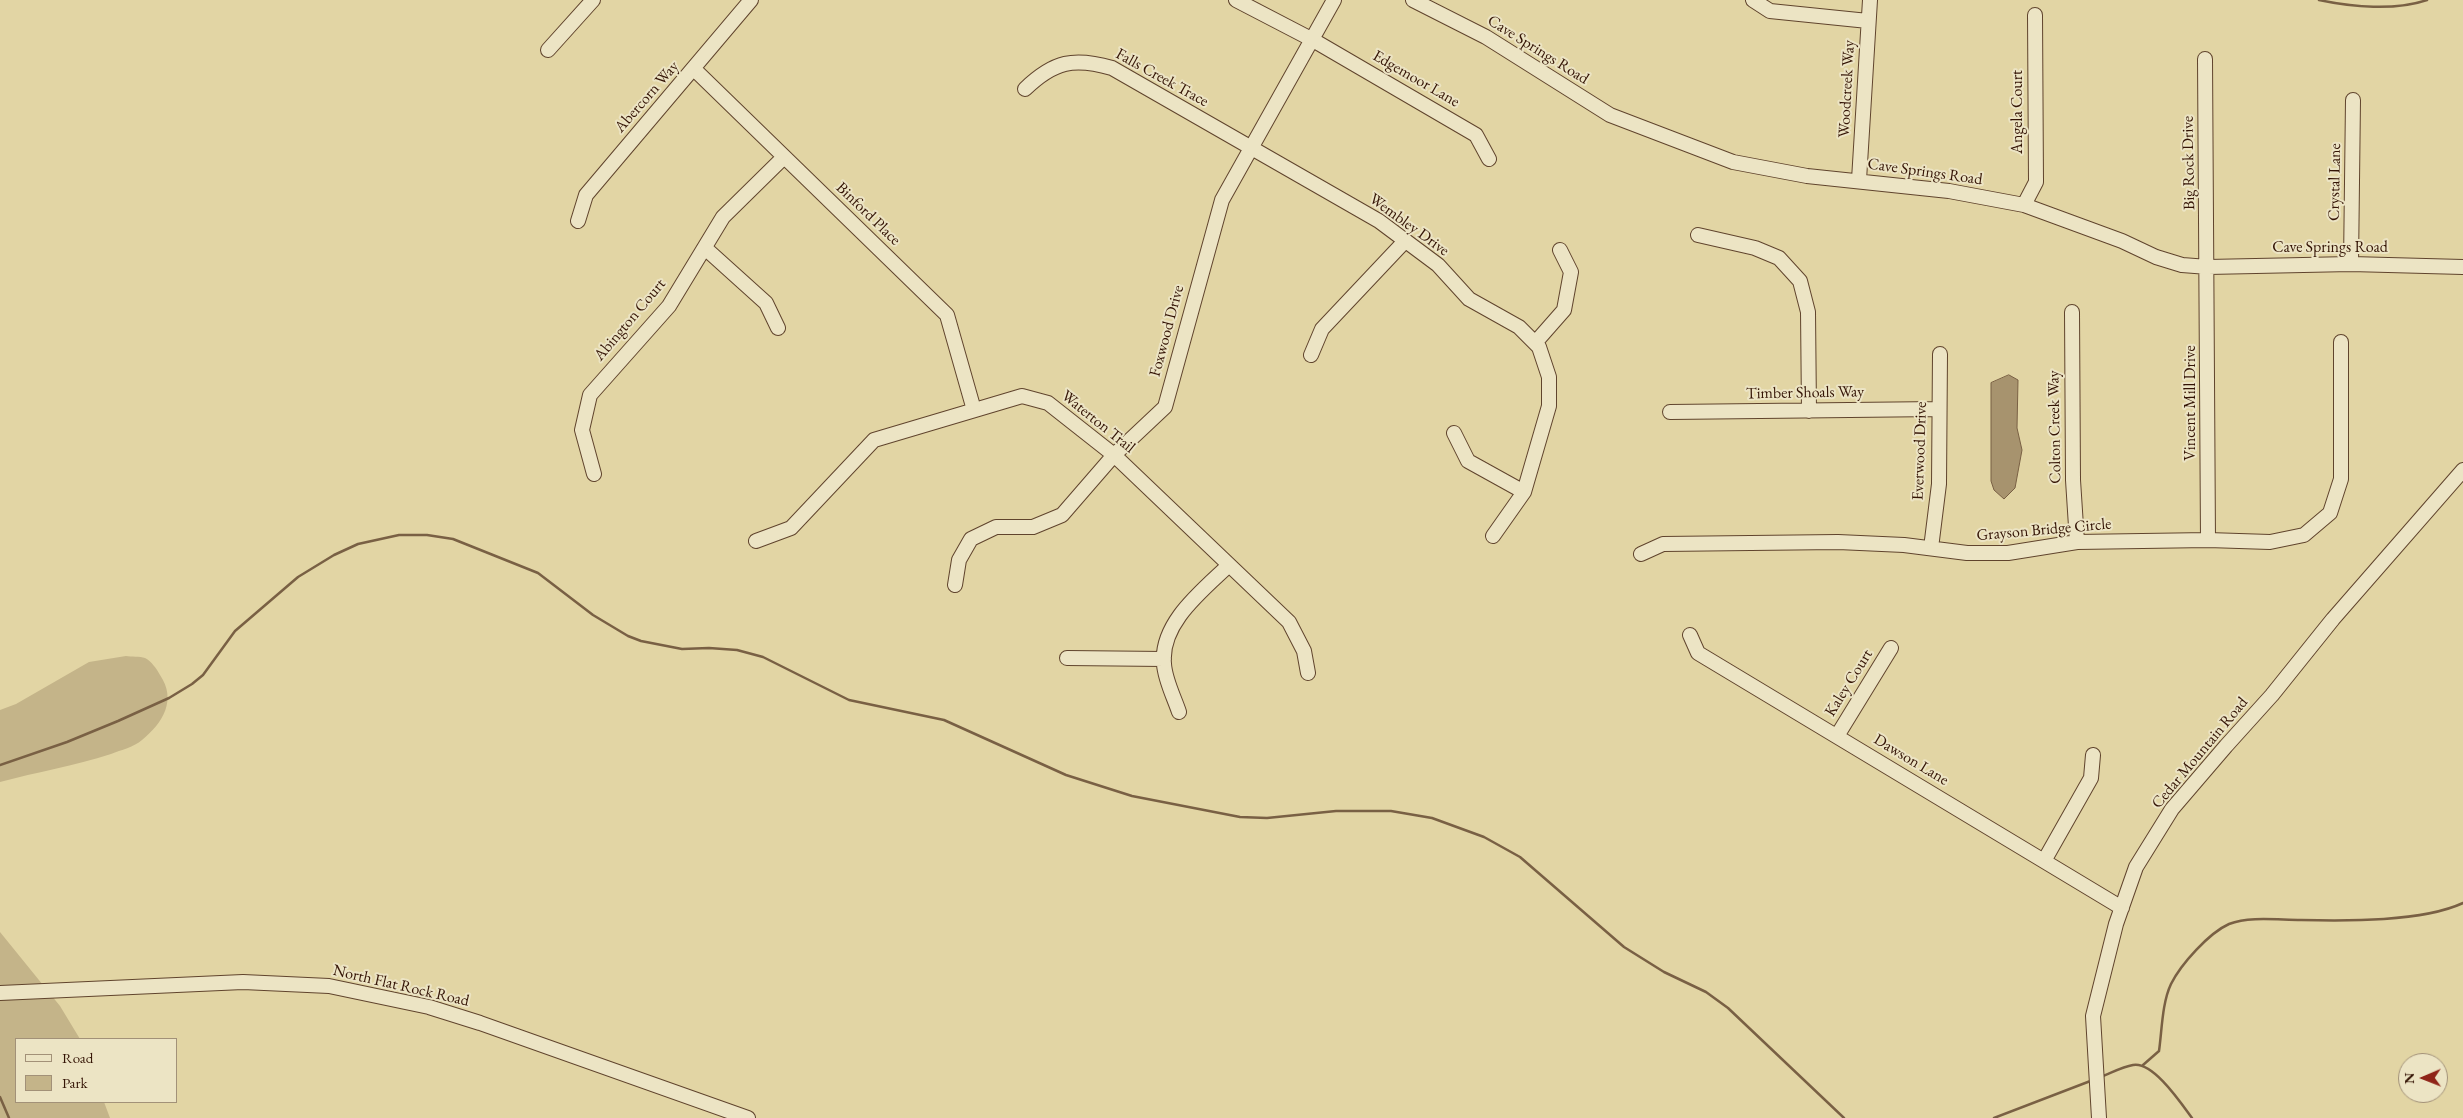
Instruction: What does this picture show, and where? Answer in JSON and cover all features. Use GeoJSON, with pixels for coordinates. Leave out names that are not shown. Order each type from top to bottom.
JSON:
{"type":"FeatureCollection","features":[{"type":"Feature","properties":{"kind":"street"},"geometry":{"type":"LineString","coordinates":[[548,50],[593,0]]}},
{"type":"Feature","properties":{"kind":"street","name":"Abercorn Way"},"geometry":{"type":"LineString","coordinates":[[578,220],[586,195],[751,0]]}},
{"type":"Feature","properties":{"kind":"street","name":"Edgemoor Lane"},"geometry":{"type":"LineString","coordinates":[[1236,0],[1313,40],[1476,135],[1489,159]]}},
{"type":"Feature","properties":{"kind":"street","name":"Foxwood Drive"},"geometry":{"type":"LineString","coordinates":[[955,585],[959,560],[971,539],[996,527],[1033,527],[1062,516],[1114,455],[1165,407],[1222,200],[1334,0]]}},
{"type":"Feature","properties":{"kind":"street","name":"Cave Springs Road"},"geometry":{"type":"LineString","coordinates":[[1413,0],[1486,37],[1610,115],[1733,162],[1807,176],[1949,191],[2024,205],[2122,241],[2156,257],[2182,265],[2208,267],[2351,264],[2463,267]]}},
{"type":"Feature","properties":{"kind":"street"},"geometry":{"type":"LineString","coordinates":[[1753,0],[1770,11],[1868,21]]}},
{"type":"Feature","properties":{"kind":"street","name":"Woodcreek Way"},"geometry":{"type":"LineString","coordinates":[[1859,180],[1870,0]]}},
{"type":"Feature","properties":{"kind":"street","name":"Angela Court"},"geometry":{"type":"LineString","coordinates":[[2024,205],[2036,182],[2035,15]]}},
{"type":"Feature","properties":{"kind":"street","name":"Big Rock Drive"},"geometry":{"type":"LineString","coordinates":[[2205,59],[2208,267]]}},
{"type":"Feature","properties":{"kind":"street","name":"Falls Creek Trace"},"geometry":{"type":"LineString","coordinates":[[1025,88],[1040,74],[1071,62],[1088,61],[1096,63],[1112,68],[1252,149]]}},
{"type":"Feature","properties":{"kind":"street","name":"Binford Place"},"geometry":{"type":"LineString","coordinates":[[694,69],[947,315],[974,410]]}},
{"type":"Feature","properties":{"kind":"street","name":"Crystal Lane"},"geometry":{"type":"LineString","coordinates":[[2351,264],[2354,100]]}},
{"type":"Feature","properties":{"kind":"street","name":"Wembley Drive"},"geometry":{"type":"LineString","coordinates":[[1252,149],[1379,221],[1438,265],[1469,299],[1519,327],[1539,348],[1549,376],[1549,406],[1524,492],[1493,536]]}},
{"type":"Feature","properties":{"kind":"street","name":"Abington Court"},"geometry":{"type":"LineString","coordinates":[[594,474],[582,430],[590,395],[669,306],[723,217],[784,157]]}},
{"type":"Feature","properties":{"kind":"street"},"geometry":{"type":"LineString","coordinates":[[1698,235],[1756,248],[1779,258],[1800,281],[1808,312],[1809,411]]}},
{"type":"Feature","properties":{"kind":"street"},"geometry":{"type":"LineString","coordinates":[[1311,355],[1322,329],[1405,242]]}},
{"type":"Feature","properties":{"kind":"street"},"geometry":{"type":"LineString","coordinates":[[705,248],[766,303],[778,328]]}},
{"type":"Feature","properties":{"kind":"street"},"geometry":{"type":"LineString","coordinates":[[1535,343],[1564,310],[1570,272],[1560,250]]}},
{"type":"Feature","properties":{"kind":"street","name":"Vincent Mill Drive"},"geometry":{"type":"LineString","coordinates":[[2208,267],[2208,540]]}},
{"type":"Feature","properties":{"kind":"street","name":"Colton Creek Way"},"geometry":{"type":"LineString","coordinates":[[2072,312],[2073,480],[2077,542]]}},
{"type":"Feature","properties":{"kind":"street","name":"Grayson Bridge Circle"},"geometry":{"type":"LineString","coordinates":[[1641,554],[1664,544],[1838,542],[1930,548],[1967,553],[2008,553],[2077,542],[2208,540],[2270,542],[2304,536],[2330,513],[2341,479],[2341,342]]}},
{"type":"Feature","properties":{"kind":"street","name":"Everwood Drive"},"geometry":{"type":"LineString","coordinates":[[1930,548],[1939,484],[1940,354]]}},
{"type":"Feature","properties":{"kind":"street","name":"Waterton Trail"},"geometry":{"type":"LineString","coordinates":[[756,541],[791,528],[874,440],[1022,396],[1048,403],[1114,455],[1289,622],[1304,651],[1308,673]]}},
{"type":"Feature","properties":{"kind":"street","name":"Timber Shoals Way"},"geometry":{"type":"LineString","coordinates":[[1670,412],[1939,410]]}},
{"type":"Feature","properties":{"kind":"street"},"geometry":{"type":"LineString","coordinates":[[1454,433],[1468,461],[1524,492]]}},
{"type":"Feature","properties":{"kind":"street","name":"Cedar Mountain Road"},"geometry":{"type":"LineString","coordinates":[[2099,1118],[2094,1016],[2122,908],[2136,867],[2172,809],[2272,695],[2332,619],[2463,470]]}},
{"type":"Feature","properties":{"kind":"street"},"geometry":{"type":"LineString","coordinates":[[1179,712],[1164,666],[1164,644],[1183,610],[1229,565]]}},
{"type":"Feature","properties":{"kind":"street","name":"Dawson Lane"},"geometry":{"type":"LineString","coordinates":[[1690,635],[1698,653],[2122,908]]}},
{"type":"Feature","properties":{"kind":"street","name":"Kaley Court"},"geometry":{"type":"LineString","coordinates":[[1837,736],[1891,648]]}},
{"type":"Feature","properties":{"kind":"street"},"geometry":{"type":"LineString","coordinates":[[1067,658],[1164,659]]}},
{"type":"Feature","properties":{"kind":"street"},"geometry":{"type":"LineString","coordinates":[[2044,861],[2091,778],[2093,755]]}},
{"type":"Feature","properties":{"kind":"street","name":"North Flat Rock Road"},"geometry":{"type":"LineString","coordinates":[[0,993],[243,982],[329,986],[428,1007],[472,1020],[748,1118]]}},
{"type":"Feature","properties":{"kind":"green space"},"geometry":{"type":"Polygon","coordinates":[[[126,656],[147,659],[156,668],[165,684],[167,702],[165,710],[161,719],[150,733],[135,745],[111,754],[0,782],[0,710],[16,704],[89,662],[126,656]]]}},
{"type":"Feature","properties":{"kind":"green space"},"geometry":{"type":"Polygon","coordinates":[[[0,932],[60,1006],[79,1038],[15,1038],[15,1103],[104,1103],[110,1118],[0,1118],[0,932]]]}},
{"type":"Feature","properties":{"kind":"shaded area"},"geometry":{"type":"Polygon","coordinates":[[[2009,375],[2018,380],[2017,428],[2022,450],[2015,488],[2004,499],[1994,490],[1991,481],[1991,383],[2009,375]]]}},
{"type":"Feature","properties":{"kind":"waterway"},"geometry":{"type":"LineString","coordinates":[[2319,0],[2373,7],[2401,6],[2427,0]]}},
{"type":"Feature","properties":{"kind":"waterway"},"geometry":{"type":"LineString","coordinates":[[0,765],[67,742],[118,721],[169,698],[192,684],[203,675],[235,631],[298,577],[334,555],[358,544],[399,535],[427,535],[453,539],[538,573],[593,615],[628,636],[641,641],[682,649],[737,650],[763,657],[849,700],[944,720],[1066,775],[1132,796],[1240,817],[1267,818],[1336,811],[1391,811],[1432,818],[1484,837],[1520,857],[1624,947],[1664,972],[1706,992],[1728,1008],[1844,1118]]}},
{"type":"Feature","properties":{"kind":"waterway"},"geometry":{"type":"LineString","coordinates":[[2143,1065],[2159,1051],[2166,1000],[2171,984],[2188,959],[2221,928],[2229,924],[2255,919],[2340,920],[2406,917],[2427,914],[2463,903]]}},
{"type":"Feature","properties":{"kind":"waterway"},"geometry":{"type":"LineString","coordinates":[[2100,1077],[2133,1065],[2149,1069],[2166,1084],[2192,1118]]}},
{"type":"Feature","properties":{"kind":"waterway"},"geometry":{"type":"LineString","coordinates":[[1994,1118],[2093,1080]]}},
{"type":"Feature","properties":{"kind":"waterway"},"geometry":{"type":"LineString","coordinates":[[0,1097],[9,1118]]}}]}
